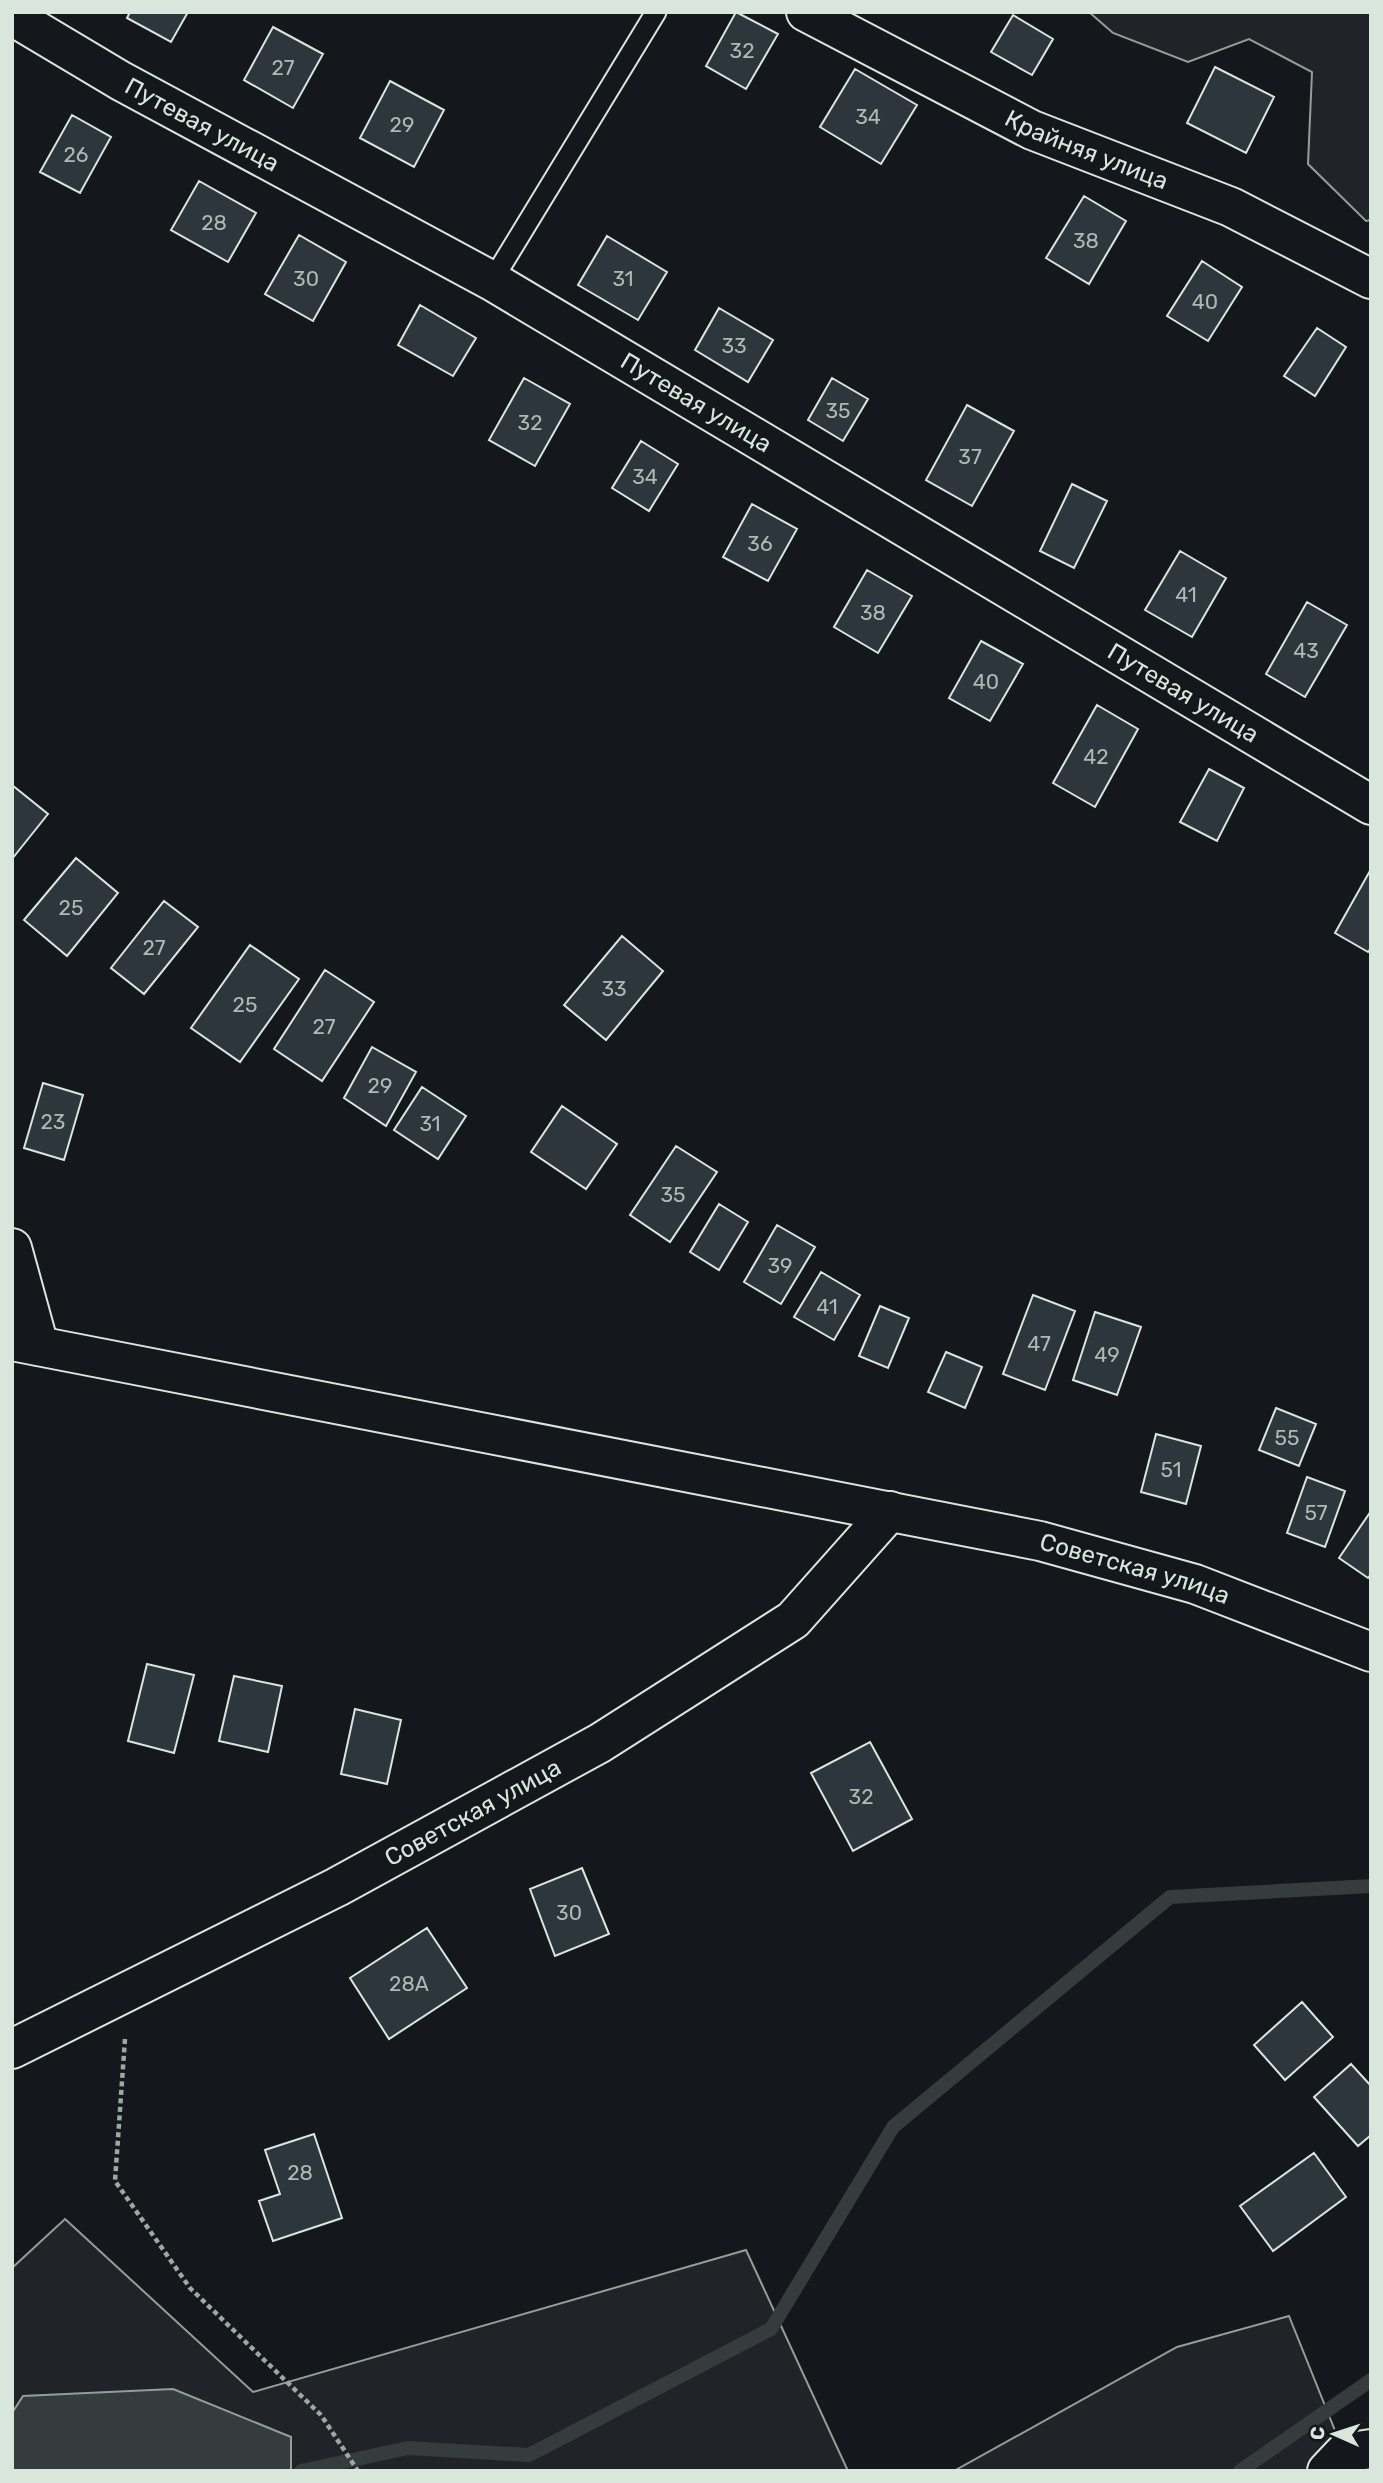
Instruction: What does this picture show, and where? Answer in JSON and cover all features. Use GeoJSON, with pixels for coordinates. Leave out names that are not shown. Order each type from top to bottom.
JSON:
{"type":"FeatureCollection","features":[{"type":"Feature","properties":{"kind":"street","name":"Крайняя улица"},"geometry":{"type":"LineString","coordinates":[[806,12],[1032,130],[1231,207],[1371,279]]}},
{"type":"Feature","properties":{"kind":"street","name":"Путевая улица"},"geometry":{"type":"LineString","coordinates":[[12,16],[121,81],[492,281],[1371,804]]}},
{"type":"Feature","properties":{"kind":"street"},"geometry":{"type":"LineString","coordinates":[[12,1248],[26,1343]]}},
{"type":"Feature","properties":{"kind":"street","name":"Советская улица"},"geometry":{"type":"LineString","coordinates":[[26,1343],[1040,1541],[1195,1584],[1371,1651]]}},
{"type":"Feature","properties":{"kind":"street","name":"Советская улица"},"geometry":{"type":"LineString","coordinates":[[12,2049],[337,1887],[600,1742],[793,1620],[890,1511]]}},
{"type":"Feature","properties":{"kind":"street"},"geometry":{"type":"LineString","coordinates":[[1328,2471],[1344,2453],[1371,2449]]}},
{"type":"Feature","properties":{"kind":"lane"},"geometry":{"type":"LineString","coordinates":[[492,281],[656,12]]}},
{"type":"Feature","properties":{"kind":"path"},"geometry":{"type":"LineString","coordinates":[[125,1993],[124,2076],[115,2181],[190,2288],[321,2415],[358,2471]]}},
{"type":"Feature","properties":{"kind":"shaded area"},"geometry":{"type":"Polygon","coordinates":[[[1089,12],[1371,12],[1371,220],[1366,221],[1308,164],[1312,72],[1249,39],[1188,62],[1113,33],[1089,12]]]}},
{"type":"Feature","properties":{"kind":"shaded area"},"geometry":{"type":"Polygon","coordinates":[[[65,2219],[253,2392],[746,2250],[848,2471],[291,2471],[291,2437],[12,2413],[12,2268],[65,2219]]]}},
{"type":"Feature","properties":{"kind":"shaded area"},"geometry":{"type":"Polygon","coordinates":[[[1289,2316],[1344,2453],[1327,2471],[954,2471],[1177,2347],[1289,2316]]]}},
{"type":"Feature","properties":{"kind":"shaded area"},"geometry":{"type":"Polygon","coordinates":[[[173,2389],[291,2437],[291,2471],[12,2471],[12,2413],[23,2396],[173,2389]]]}},
{"type":"Feature","properties":{"kind":"building"},"geometry":{"type":"Polygon","coordinates":[[[130,12],[188,12],[171,42],[127,18],[130,12]]]}},
{"type":"Feature","properties":{"kind":"building"},"geometry":{"type":"Polygon","coordinates":[[[736,12],[778,34],[746,89],[706,66],[736,12]]]}},
{"type":"Feature","properties":{"kind":"building"},"geometry":{"type":"Polygon","coordinates":[[[1013,15],[1053,39],[1032,75],[991,52],[1013,15]]]}},
{"type":"Feature","properties":{"kind":"building"},"geometry":{"type":"Polygon","coordinates":[[[273,27],[323,54],[293,108],[244,80],[273,27]]]}},
{"type":"Feature","properties":{"kind":"building"},"geometry":{"type":"Polygon","coordinates":[[[1215,67],[1274,97],[1246,153],[1187,123],[1215,67]]]}},
{"type":"Feature","properties":{"kind":"building"},"geometry":{"type":"Polygon","coordinates":[[[855,69],[917,105],[881,164],[820,127],[855,69]]]}},
{"type":"Feature","properties":{"kind":"building"},"geometry":{"type":"Polygon","coordinates":[[[390,81],[444,110],[414,167],[360,138],[390,81]]]}},
{"type":"Feature","properties":{"kind":"building"},"geometry":{"type":"Polygon","coordinates":[[[72,115],[111,137],[80,193],[40,172],[72,115]]]}},
{"type":"Feature","properties":{"kind":"building"},"geometry":{"type":"Polygon","coordinates":[[[199,181],[256,213],[228,262],[171,230],[199,181]]]}},
{"type":"Feature","properties":{"kind":"building"},"geometry":{"type":"Polygon","coordinates":[[[1084,196],[1126,221],[1089,284],[1046,258],[1084,196]]]}},
{"type":"Feature","properties":{"kind":"building"},"geometry":{"type":"Polygon","coordinates":[[[299,235],[346,262],[313,321],[265,294],[299,235]]]}},
{"type":"Feature","properties":{"kind":"building"},"geometry":{"type":"Polygon","coordinates":[[[607,236],[667,272],[638,320],[578,285],[607,236]]]}},
{"type":"Feature","properties":{"kind":"building"},"geometry":{"type":"Polygon","coordinates":[[[1202,261],[1242,287],[1208,341],[1167,316],[1202,261]]]}},
{"type":"Feature","properties":{"kind":"building"},"geometry":{"type":"Polygon","coordinates":[[[420,305],[476,338],[453,376],[398,345],[420,305]]]}},
{"type":"Feature","properties":{"kind":"building"},"geometry":{"type":"Polygon","coordinates":[[[719,308],[773,340],[748,382],[695,350],[719,308]]]}},
{"type":"Feature","properties":{"kind":"building"},"geometry":{"type":"Polygon","coordinates":[[[1317,328],[1346,347],[1315,396],[1284,376],[1317,328]]]}},
{"type":"Feature","properties":{"kind":"building"},"geometry":{"type":"Polygon","coordinates":[[[524,378],[570,404],[535,466],[489,440],[524,378]]]}},
{"type":"Feature","properties":{"kind":"building"},"geometry":{"type":"Polygon","coordinates":[[[832,378],[868,399],[843,441],[808,420],[832,378]]]}},
{"type":"Feature","properties":{"kind":"building"},"geometry":{"type":"Polygon","coordinates":[[[967,405],[1014,431],[972,506],[926,480],[967,405]]]}},
{"type":"Feature","properties":{"kind":"building"},"geometry":{"type":"Polygon","coordinates":[[[641,441],[678,464],[649,511],[612,488],[641,441]]]}},
{"type":"Feature","properties":{"kind":"building"},"geometry":{"type":"Polygon","coordinates":[[[1072,484],[1107,501],[1074,568],[1040,551],[1072,484]]]}},
{"type":"Feature","properties":{"kind":"building"},"geometry":{"type":"Polygon","coordinates":[[[752,504],[797,529],[768,581],[723,557],[752,504]]]}},
{"type":"Feature","properties":{"kind":"building"},"geometry":{"type":"Polygon","coordinates":[[[1180,551],[1226,578],[1192,637],[1145,610],[1180,551]]]}},
{"type":"Feature","properties":{"kind":"building"},"geometry":{"type":"Polygon","coordinates":[[[867,570],[912,596],[878,653],[834,627],[867,570]]]}},
{"type":"Feature","properties":{"kind":"building"},"geometry":{"type":"Polygon","coordinates":[[[1307,602],[1347,625],[1305,697],[1266,674],[1307,602]]]}},
{"type":"Feature","properties":{"kind":"building"},"geometry":{"type":"Polygon","coordinates":[[[981,641],[1023,664],[990,721],[949,698],[981,641]]]}},
{"type":"Feature","properties":{"kind":"building"},"geometry":{"type":"Polygon","coordinates":[[[1097,705],[1138,729],[1095,807],[1053,783],[1097,705]]]}},
{"type":"Feature","properties":{"kind":"building"},"geometry":{"type":"Polygon","coordinates":[[[1209,769],[1244,788],[1217,841],[1180,822],[1209,769]]]}},
{"type":"Feature","properties":{"kind":"building"},"geometry":{"type":"Polygon","coordinates":[[[12,785],[48,814],[12,859],[12,785]]]}},
{"type":"Feature","properties":{"kind":"building"},"geometry":{"type":"Polygon","coordinates":[[[76,858],[118,893],[67,956],[24,920],[76,858]]]}},
{"type":"Feature","properties":{"kind":"building"},"geometry":{"type":"Polygon","coordinates":[[[1371,869],[1371,948],[1368,952],[1335,933],[1371,869]]]}},
{"type":"Feature","properties":{"kind":"building"},"geometry":{"type":"Polygon","coordinates":[[[164,901],[198,927],[144,994],[111,968],[164,901]]]}},
{"type":"Feature","properties":{"kind":"building"},"geometry":{"type":"Polygon","coordinates":[[[622,936],[663,971],[606,1040],[564,1005],[622,936]]]}},
{"type":"Feature","properties":{"kind":"building"},"geometry":{"type":"Polygon","coordinates":[[[250,945],[299,979],[240,1062],[191,1028],[250,945]]]}},
{"type":"Feature","properties":{"kind":"building"},"geometry":{"type":"Polygon","coordinates":[[[325,970],[374,1002],[322,1081],[274,1049],[325,970]]]}},
{"type":"Feature","properties":{"kind":"building"},"geometry":{"type":"Polygon","coordinates":[[[372,1047],[416,1072],[386,1126],[344,1098],[372,1047]]]}},
{"type":"Feature","properties":{"kind":"building"},"geometry":{"type":"Polygon","coordinates":[[[43,1083],[83,1095],[64,1160],[24,1148],[43,1083]]]}},
{"type":"Feature","properties":{"kind":"building"},"geometry":{"type":"Polygon","coordinates":[[[422,1087],[466,1116],[438,1159],[394,1130],[422,1087]]]}},
{"type":"Feature","properties":{"kind":"building"},"geometry":{"type":"Polygon","coordinates":[[[562,1106],[617,1144],[586,1189],[531,1152],[562,1106]]]}},
{"type":"Feature","properties":{"kind":"building"},"geometry":{"type":"Polygon","coordinates":[[[676,1146],[717,1172],[670,1242],[630,1215],[676,1146]]]}},
{"type":"Feature","properties":{"kind":"building"},"geometry":{"type":"Polygon","coordinates":[[[719,1204],[748,1222],[719,1270],[690,1252],[719,1204]]]}},
{"type":"Feature","properties":{"kind":"building"},"geometry":{"type":"Polygon","coordinates":[[[777,1225],[815,1247],[781,1304],[744,1282],[777,1225]]]}},
{"type":"Feature","properties":{"kind":"building"},"geometry":{"type":"Polygon","coordinates":[[[821,1272],[860,1295],[834,1340],[794,1317],[821,1272]]]}},
{"type":"Feature","properties":{"kind":"building"},"geometry":{"type":"Polygon","coordinates":[[[1033,1295],[1075,1311],[1045,1390],[1003,1374],[1033,1295]]]}},
{"type":"Feature","properties":{"kind":"building"},"geometry":{"type":"Polygon","coordinates":[[[880,1306],[909,1318],[888,1368],[859,1356],[880,1306]]]}},
{"type":"Feature","properties":{"kind":"building"},"geometry":{"type":"Polygon","coordinates":[[[1095,1312],[1141,1327],[1117,1395],[1073,1380],[1095,1312]]]}},
{"type":"Feature","properties":{"kind":"building"},"geometry":{"type":"Polygon","coordinates":[[[946,1352],[982,1367],[965,1408],[928,1392],[946,1352]]]}},
{"type":"Feature","properties":{"kind":"building"},"geometry":{"type":"Polygon","coordinates":[[[1276,1408],[1316,1424],[1299,1466],[1259,1450],[1276,1408]]]}},
{"type":"Feature","properties":{"kind":"building"},"geometry":{"type":"Polygon","coordinates":[[[1156,1434],[1201,1446],[1186,1504],[1141,1492],[1156,1434]]]}},
{"type":"Feature","properties":{"kind":"building"},"geometry":{"type":"Polygon","coordinates":[[[1307,1477],[1345,1491],[1325,1547],[1287,1533],[1307,1477]]]}},
{"type":"Feature","properties":{"kind":"building"},"geometry":{"type":"Polygon","coordinates":[[[1371,1511],[1371,1574],[1368,1578],[1339,1558],[1371,1511]]]}},
{"type":"Feature","properties":{"kind":"building"},"geometry":{"type":"Polygon","coordinates":[[[147,1664],[194,1675],[174,1753],[128,1741],[147,1664]]]}},
{"type":"Feature","properties":{"kind":"building"},"geometry":{"type":"Polygon","coordinates":[[[234,1676],[282,1686],[268,1752],[219,1741],[234,1676]]]}},
{"type":"Feature","properties":{"kind":"building"},"geometry":{"type":"Polygon","coordinates":[[[355,1709],[401,1720],[387,1784],[341,1774],[355,1709]]]}},
{"type":"Feature","properties":{"kind":"building"},"geometry":{"type":"Polygon","coordinates":[[[870,1742],[912,1819],[853,1851],[811,1773],[870,1742]]]}},
{"type":"Feature","properties":{"kind":"building"},"geometry":{"type":"Polygon","coordinates":[[[582,1868],[609,1934],[555,1956],[530,1889],[582,1868]]]}},
{"type":"Feature","properties":{"kind":"building"},"geometry":{"type":"Polygon","coordinates":[[[427,1928],[467,1988],[389,2039],[350,1978],[427,1928]]]}},
{"type":"Feature","properties":{"kind":"building"},"geometry":{"type":"Polygon","coordinates":[[[1302,2002],[1333,2037],[1285,2080],[1254,2045],[1302,2002]]]}},
{"type":"Feature","properties":{"kind":"building"},"geometry":{"type":"Polygon","coordinates":[[[1351,2064],[1371,2086],[1371,2135],[1358,2146],[1314,2097],[1351,2064]]]}},
{"type":"Feature","properties":{"kind":"building"},"geometry":{"type":"Polygon","coordinates":[[[314,2134],[342,2218],[273,2241],[259,2201],[280,2194],[265,2150],[314,2134]]]}},
{"type":"Feature","properties":{"kind":"building"},"geometry":{"type":"Polygon","coordinates":[[[1314,2153],[1346,2197],[1273,2251],[1240,2206],[1314,2153]]]}},
{"type":"Feature","properties":{"kind":"waterway"},"geometry":{"type":"LineString","coordinates":[[301,2471],[408,2448],[529,2455],[771,2329],[893,2127],[1170,1897],[1371,1886]]}},
{"type":"Feature","properties":{"kind":"waterway"},"geometry":{"type":"LineString","coordinates":[[1240,2471],[1371,2380]]}}]}
